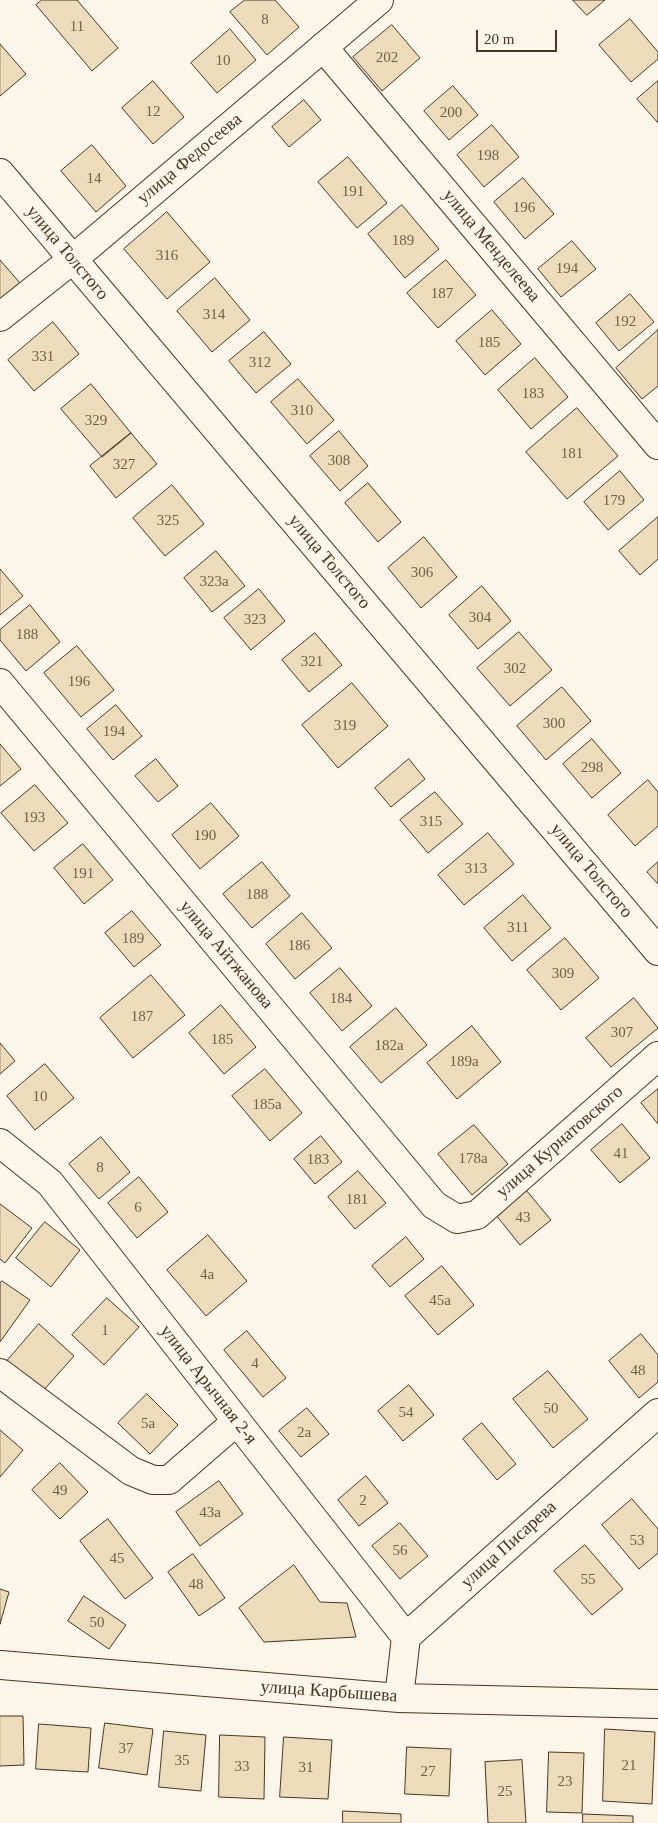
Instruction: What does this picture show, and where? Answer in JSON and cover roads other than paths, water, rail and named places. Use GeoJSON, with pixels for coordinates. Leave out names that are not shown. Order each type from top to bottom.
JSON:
{"type":"FeatureCollection","features":[{"type":"Feature","properties":{"kind":"street","name":"улица Федосеева"},"geometry":{"type":"LineString","coordinates":[[0,317],[73,259],[379,0]]}},
{"type":"Feature","properties":{"kind":"street","name":"улица Менделеева"},"geometry":{"type":"LineString","coordinates":[[323,47],[658,444]]}},
{"type":"Feature","properties":{"kind":"street","name":"улица Толстого"},"geometry":{"type":"LineString","coordinates":[[0,173],[658,951]]}},
{"type":"Feature","properties":{"kind":"street","name":"улица Айтжанова"},"geometry":{"type":"LineString","coordinates":[[0,683],[434,1205],[457,1219]]}},
{"type":"Feature","properties":{"kind":"street","name":"улица Курнатовского"},"geometry":{"type":"LineString","coordinates":[[457,1219],[476,1215],[658,1056]]}},
{"type":"Feature","properties":{"kind":"street","name":"улица Арычная 2-я"},"geometry":{"type":"LineString","coordinates":[[0,1143],[50,1183],[406,1637]]}},
{"type":"Feature","properties":{"kind":"street"},"geometry":{"type":"LineString","coordinates":[[0,1374],[131,1471],[153,1480],[169,1480],[238,1421]]}},
{"type":"Feature","properties":{"kind":"street","name":"улица Писарева"},"geometry":{"type":"LineString","coordinates":[[406,1637],[658,1413]]}},
{"type":"Feature","properties":{"kind":"street"},"geometry":{"type":"LineString","coordinates":[[399,1698],[406,1637]]}},
{"type":"Feature","properties":{"kind":"street","name":"улица Карбышева"},"geometry":{"type":"LineString","coordinates":[[0,1665],[399,1698],[658,1704]]}}]}
